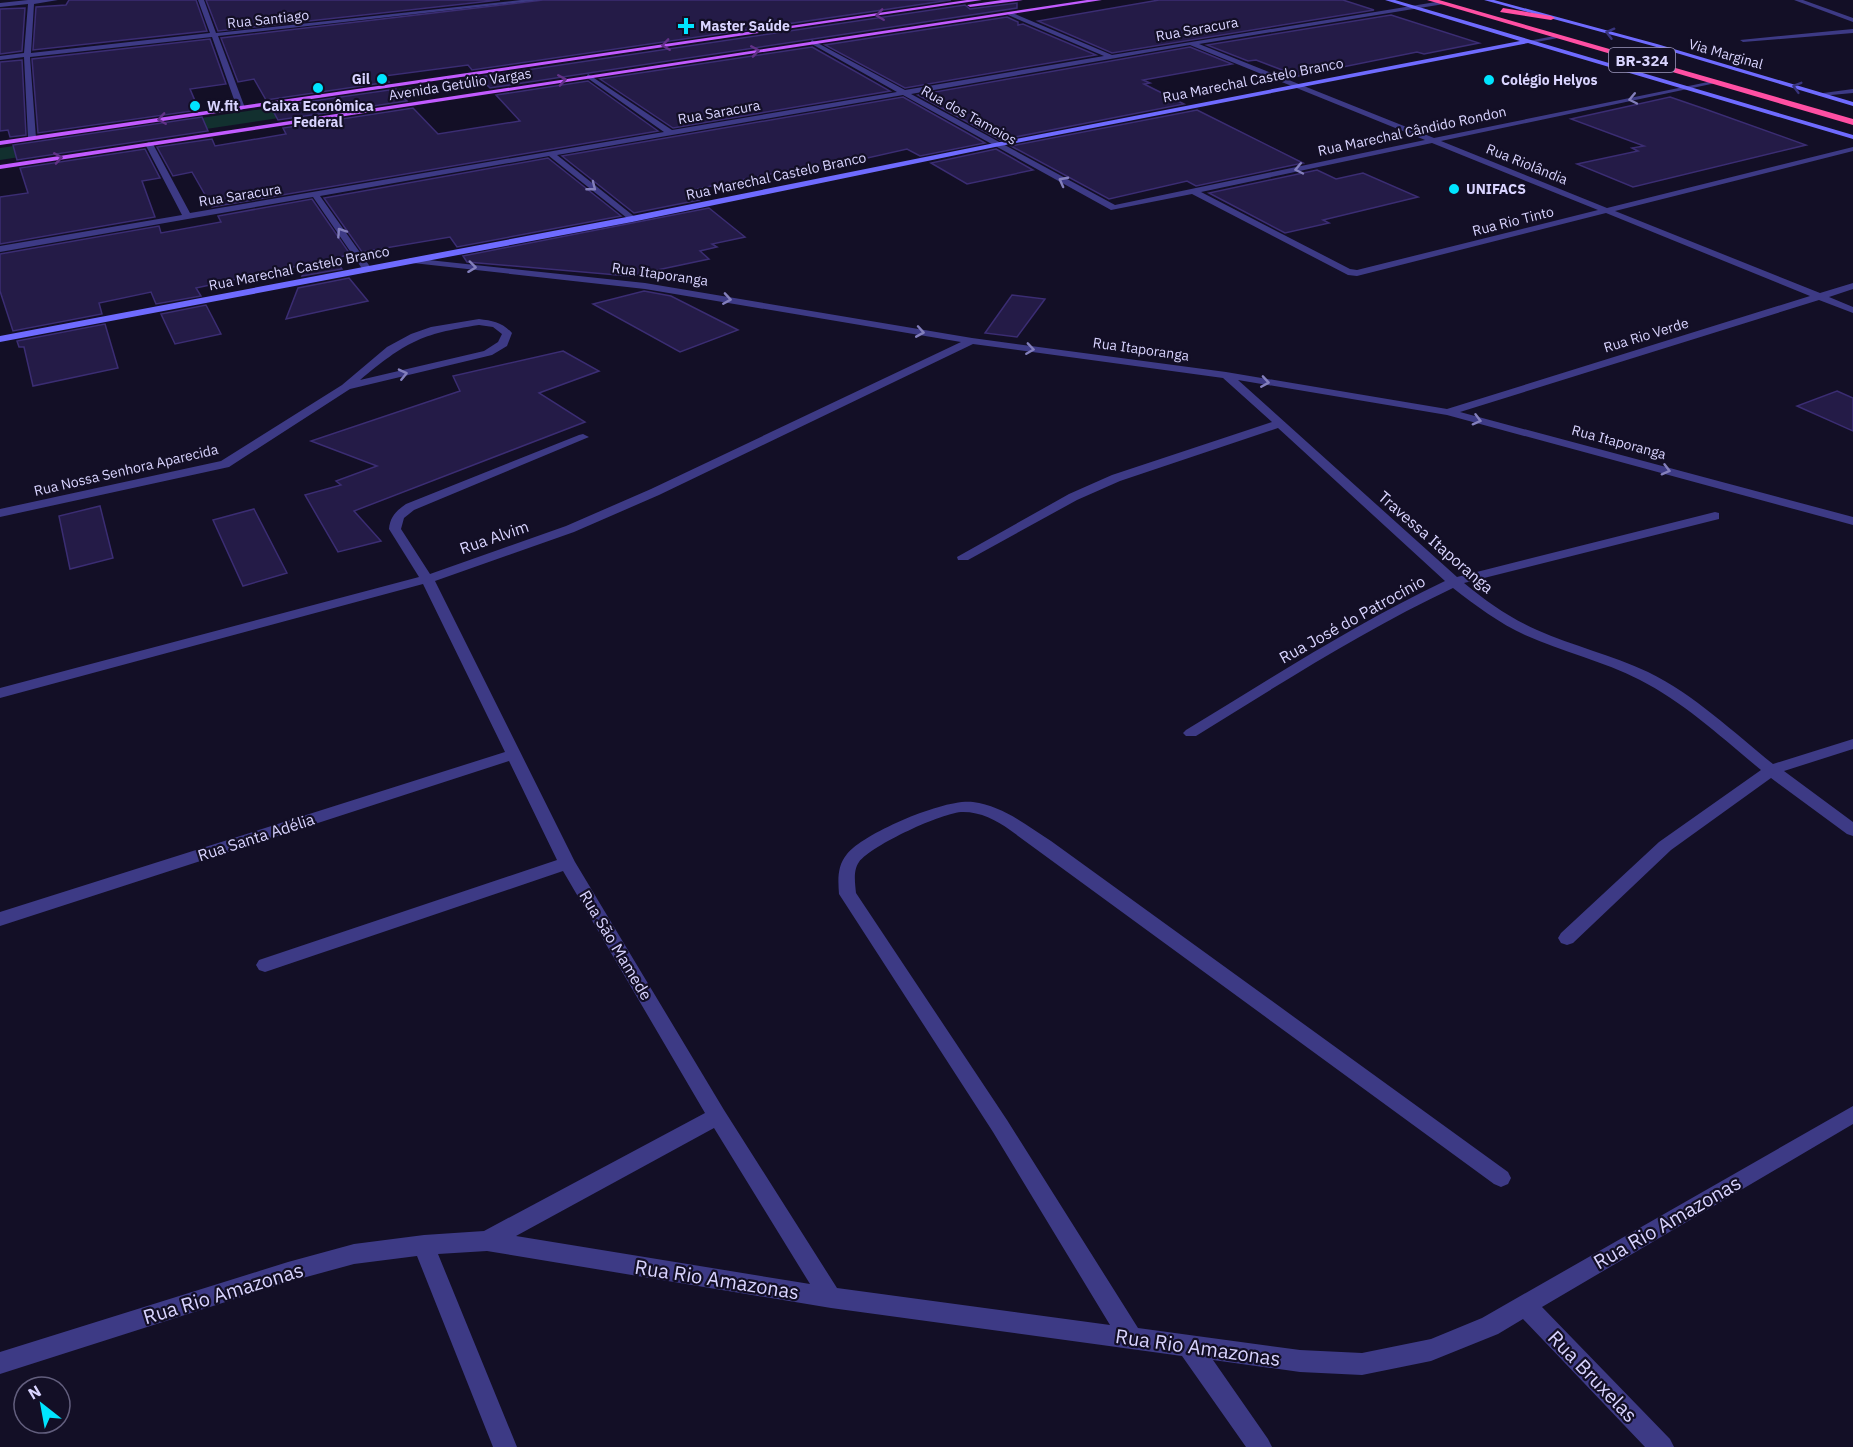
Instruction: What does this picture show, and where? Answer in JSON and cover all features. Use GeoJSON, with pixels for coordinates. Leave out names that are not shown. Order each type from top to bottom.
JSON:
{"type":"FeatureCollection","features":[{"type":"Feature","properties":{"kind":"highway","name":"BR-324"},"geometry":{"type":"LineString","coordinates":[[1431,0],[1851,121]]}},
{"type":"Feature","properties":{"kind":"highway"},"geometry":{"type":"LineString","coordinates":[[1443,2],[1551,18]]}},
{"type":"Feature","properties":{"kind":"main road","name":"Avenida Getúlio Vargas"},"geometry":{"type":"LineString","coordinates":[[0,143],[980,0]]}},
{"type":"Feature","properties":{"kind":"main road","name":"Avenida Getúlio Vargas"},"geometry":{"type":"LineString","coordinates":[[914,10],[1020,0]]}},
{"type":"Feature","properties":{"kind":"main road","name":"Avenida Getúlio Vargas"},"geometry":{"type":"LineString","coordinates":[[924,26],[1051,0]]}},
{"type":"Feature","properties":{"kind":"main road","name":"Avenida Getúlio Vargas"},"geometry":{"type":"LineString","coordinates":[[0,167],[1099,0]]}},
{"type":"Feature","properties":{"kind":"street"},"geometry":{"type":"LineString","coordinates":[[0,5],[54,0]]}},
{"type":"Feature","properties":{"kind":"street"},"geometry":{"type":"LineString","coordinates":[[201,0],[241,108]]}},
{"type":"Feature","properties":{"kind":"street","name":"Rua Santiago"},"geometry":{"type":"LineString","coordinates":[[0,58],[213,37],[538,0]]}},
{"type":"Feature","properties":{"kind":"street"},"geometry":{"type":"LineString","coordinates":[[1388,0],[1691,87],[1853,137]]}},
{"type":"Feature","properties":{"kind":"street","name":"Via Marginal"},"geometry":{"type":"LineString","coordinates":[[1487,0],[1853,104]]}},
{"type":"Feature","properties":{"kind":"street"},"geometry":{"type":"LineString","coordinates":[[1797,0],[1853,20]]}},
{"type":"Feature","properties":{"kind":"street"},"geometry":{"type":"LineString","coordinates":[[1821,0],[1853,11]]}},
{"type":"Feature","properties":{"kind":"street"},"geometry":{"type":"LineString","coordinates":[[31,1],[27,56],[32,138]]}},
{"type":"Feature","properties":{"kind":"street","name":"Rua Saracura"},"geometry":{"type":"LineString","coordinates":[[0,249],[1443,2]]}},
{"type":"Feature","properties":{"kind":"street"},"geometry":{"type":"LineString","coordinates":[[1010,14],[1112,57]]}},
{"type":"Feature","properties":{"kind":"street"},"geometry":{"type":"LineString","coordinates":[[1743,40],[1853,32]]}},
{"type":"Feature","properties":{"kind":"street","name":"Rua Marechal Castelo Branco"},"geometry":{"type":"LineString","coordinates":[[0,339],[632,219],[995,145],[1558,36]]}},
{"type":"Feature","properties":{"kind":"street","name":"Rua dos Tamoios"},"geometry":{"type":"LineString","coordinates":[[812,42],[995,145],[1114,208]]}},
{"type":"Feature","properties":{"kind":"street","name":"Rua Riolândia"},"geometry":{"type":"LineString","coordinates":[[1191,44],[1853,310]]}},
{"type":"Feature","properties":{"kind":"street"},"geometry":{"type":"LineString","coordinates":[[588,76],[672,134]]}},
{"type":"Feature","properties":{"kind":"street","name":"Rua Marechal Cândido Rondon"},"geometry":{"type":"LineString","coordinates":[[1114,208],[1716,81]]}},
{"type":"Feature","properties":{"kind":"street"},"geometry":{"type":"LineString","coordinates":[[1820,94],[1853,91]]}},
{"type":"Feature","properties":{"kind":"street"},"geometry":{"type":"LineString","coordinates":[[149,144],[188,217]]}},
{"type":"Feature","properties":{"kind":"street","name":"Rua Rio Tinto"},"geometry":{"type":"LineString","coordinates":[[1193,191],[1348,272],[1357,273],[1853,149]]}},
{"type":"Feature","properties":{"kind":"street"},"geometry":{"type":"LineString","coordinates":[[552,155],[632,219]]}},
{"type":"Feature","properties":{"kind":"street"},"geometry":{"type":"LineString","coordinates":[[316,196],[366,268]]}},
{"type":"Feature","properties":{"kind":"street","name":"Rua Itaporanga"},"geometry":{"type":"LineString","coordinates":[[413,260],[645,286],[972,341],[1226,375],[1449,412],[1853,521]]}},
{"type":"Feature","properties":{"kind":"street","name":"Rua Rio Verde"},"geometry":{"type":"LineString","coordinates":[[1449,412],[1853,286]]}},
{"type":"Feature","properties":{"kind":"street","name":"Rua Nossa Senhora Aparecida"},"geometry":{"type":"LineString","coordinates":[[0,513],[225,464],[346,387],[392,349],[435,329],[479,322],[496,324],[507,333],[503,344],[488,353],[346,387]]}},
{"type":"Feature","properties":{"kind":"street","name":"Rua Alvim"},"geometry":{"type":"LineString","coordinates":[[0,693],[427,579],[560,533],[645,497],[972,341]]}},
{"type":"Feature","properties":{"kind":"street","name":"Travessa Itaporanga"},"geometry":{"type":"LineString","coordinates":[[1226,375],[1454,582],[1514,624],[1647,677],[1686,702],[1771,770],[1853,830]]}},
{"type":"Feature","properties":{"kind":"street"},"geometry":{"type":"LineString","coordinates":[[963,557],[1073,497],[1116,478],[1278,424]]}},
{"type":"Feature","properties":{"kind":"street","name":"Rua São Mamede"},"geometry":{"type":"LineString","coordinates":[[583,437],[410,507],[395,521],[395,529],[427,579],[567,863],[717,1116],[831,1298]]}},
{"type":"Feature","properties":{"kind":"street","name":"Rua José do Patrocínio"},"geometry":{"type":"LineString","coordinates":[[1191,733],[1328,649],[1410,603],[1454,582],[1714,516]]}},
{"type":"Feature","properties":{"kind":"street"},"geometry":{"type":"LineString","coordinates":[[1567,938],[1665,846],[1771,770],[1853,744]]}},
{"type":"Feature","properties":{"kind":"street","name":"Rua Santa Adélia"},"geometry":{"type":"LineString","coordinates":[[0,919],[512,755]]}},
{"type":"Feature","properties":{"kind":"street"},"geometry":{"type":"LineString","coordinates":[[1132,1339],[1000,1126],[848,894],[846,871],[853,856],[878,840],[933,814],[958,807],[984,809],[1020,829],[1501,1178]]}},
{"type":"Feature","properties":{"kind":"street"},"geometry":{"type":"LineString","coordinates":[[265,965],[567,863]]}},
{"type":"Feature","properties":{"kind":"street","name":"Rua Rio Amazonas"},"geometry":{"type":"LineString","coordinates":[[0,1363],[288,1272],[354,1254],[424,1245],[487,1241],[831,1298],[1300,1361],[1362,1364],[1431,1350],[1490,1326],[1853,1114]]}},
{"type":"Feature","properties":{"kind":"street","name":"Rua Rio Amazonas"},"geometry":{"type":"LineString","coordinates":[[487,1241],[717,1116]]}},
{"type":"Feature","properties":{"kind":"street"},"geometry":{"type":"LineString","coordinates":[[424,1245],[505,1447]]}},
{"type":"Feature","properties":{"kind":"street","name":"Rua Bruxelas"},"geometry":{"type":"LineString","coordinates":[[1525,1305],[1662,1447]]}},
{"type":"Feature","properties":{"kind":"street"},"geometry":{"type":"LineString","coordinates":[[1188,1346],[1260,1447]]}},
{"type":"Feature","properties":{"kind":"green space"},"geometry":{"type":"Polygon","coordinates":[[[423,85],[423,91],[433,95],[0,160],[0,148],[423,85]]]}},
{"type":"Feature","properties":{"kind":"building"},"geometry":{"type":"Polygon","coordinates":[[[69,0],[196,0],[207,31],[33,50],[36,7],[66,5],[69,0]]]}},
{"type":"Feature","properties":{"kind":"building"},"geometry":{"type":"Polygon","coordinates":[[[206,0],[500,0],[218,31],[206,0]]]}},
{"type":"Feature","properties":{"kind":"building"},"geometry":{"type":"Polygon","coordinates":[[[543,0],[951,0],[472,70],[468,65],[384,76],[389,82],[266,100],[254,79],[238,82],[221,38],[543,0]]]}},
{"type":"Feature","properties":{"kind":"building"},"geometry":{"type":"Polygon","coordinates":[[[1159,0],[1343,0],[1374,10],[1112,53],[1038,21],[1159,0]]]}},
{"type":"Feature","properties":{"kind":"building"},"geometry":{"type":"Polygon","coordinates":[[[1017,3],[1017,8],[490,88],[479,77],[965,5],[970,9],[1017,3]]]}},
{"type":"Feature","properties":{"kind":"building"},"geometry":{"type":"Polygon","coordinates":[[[25,8],[22,51],[0,54],[0,9],[25,8]]]}},
{"type":"Feature","properties":{"kind":"building"},"geometry":{"type":"Polygon","coordinates":[[[1391,15],[1479,43],[1424,54],[1417,52],[1298,76],[1256,60],[1248,61],[1207,45],[1391,15]]]}},
{"type":"Feature","properties":{"kind":"building"},"geometry":{"type":"Polygon","coordinates":[[[1007,17],[1018,22],[1018,25],[1023,24],[1096,55],[905,88],[825,45],[1007,17]]]}},
{"type":"Feature","properties":{"kind":"building"},"geometry":{"type":"Polygon","coordinates":[[[210,39],[226,84],[190,89],[199,110],[38,133],[32,59],[210,39]]]}},
{"type":"Feature","properties":{"kind":"building"},"geometry":{"type":"Polygon","coordinates":[[[812,47],[890,91],[673,128],[600,79],[812,47]]]}},
{"type":"Feature","properties":{"kind":"building"},"geometry":{"type":"Polygon","coordinates":[[[1190,47],[1232,64],[1143,80],[1150,83],[1144,84],[1184,104],[1000,140],[918,95],[1190,47]]]}},
{"type":"Feature","properties":{"kind":"building"},"geometry":{"type":"Polygon","coordinates":[[[22,60],[26,135],[10,137],[8,130],[0,131],[0,62],[22,60]]]}},
{"type":"Feature","properties":{"kind":"building"},"geometry":{"type":"Polygon","coordinates":[[[588,81],[658,131],[212,207],[192,172],[173,176],[157,147],[212,139],[215,146],[286,134],[283,128],[413,108],[438,134],[520,121],[496,95],[588,81]]]}},
{"type":"Feature","properties":{"kind":"building"},"geometry":{"type":"Polygon","coordinates":[[[396,89],[407,101],[278,120],[271,107],[396,89]]]}},
{"type":"Feature","properties":{"kind":"building"},"geometry":{"type":"Polygon","coordinates":[[[903,97],[985,143],[920,156],[907,149],[810,171],[805,167],[687,191],[699,200],[634,213],[562,156],[903,97]]]}},
{"type":"Feature","properties":{"kind":"building"},"geometry":{"type":"Polygon","coordinates":[[[1670,97],[1806,145],[1633,187],[1577,164],[1638,151],[1632,148],[1644,146],[1571,119],[1670,97]]]}},
{"type":"Feature","properties":{"kind":"building"},"geometry":{"type":"Polygon","coordinates":[[[1197,110],[1303,163],[1196,186],[1187,181],[1109,199],[1011,146],[1197,110]]]}},
{"type":"Feature","properties":{"kind":"building"},"geometry":{"type":"Polygon","coordinates":[[[202,117],[208,131],[17,160],[13,145],[202,117]]]}},
{"type":"Feature","properties":{"kind":"building"},"geometry":{"type":"Polygon","coordinates":[[[145,149],[160,178],[142,181],[155,217],[0,244],[0,197],[28,193],[20,168],[145,149]]]}},
{"type":"Feature","properties":{"kind":"building"},"geometry":{"type":"Polygon","coordinates":[[[996,149],[1033,170],[967,184],[931,163],[996,149]]]}},
{"type":"Feature","properties":{"kind":"building"},"geometry":{"type":"Polygon","coordinates":[[[548,158],[621,216],[457,247],[450,237],[362,252],[324,198],[548,158]]]}},
{"type":"Feature","properties":{"kind":"building"},"geometry":{"type":"Polygon","coordinates":[[[1317,170],[1336,179],[1363,173],[1418,197],[1323,220],[1329,223],[1285,233],[1209,193],[1317,170]]]}},
{"type":"Feature","properties":{"kind":"building"},"geometry":{"type":"Polygon","coordinates":[[[312,199],[350,254],[334,259],[342,269],[302,276],[307,264],[196,288],[201,296],[156,304],[151,292],[99,303],[102,314],[13,331],[0,291],[0,254],[159,226],[161,233],[221,222],[218,216],[312,199]]]}},
{"type":"Feature","properties":{"kind":"building"},"geometry":{"type":"Polygon","coordinates":[[[709,208],[745,237],[712,244],[717,247],[700,251],[709,259],[629,276],[467,262],[463,256],[709,208]]]}},
{"type":"Feature","properties":{"kind":"building"},"geometry":{"type":"Polygon","coordinates":[[[349,278],[368,301],[286,319],[298,288],[349,278]]]}},
{"type":"Feature","properties":{"kind":"building"},"geometry":{"type":"Polygon","coordinates":[[[644,291],[671,296],[738,330],[680,352],[593,304],[644,291]]]}},
{"type":"Feature","properties":{"kind":"building"},"geometry":{"type":"Polygon","coordinates":[[[1012,295],[1045,299],[1017,337],[985,333],[1012,295]]]}},
{"type":"Feature","properties":{"kind":"building"},"geometry":{"type":"Polygon","coordinates":[[[206,305],[221,334],[175,344],[161,314],[206,305]]]}},
{"type":"Feature","properties":{"kind":"building"},"geometry":{"type":"Polygon","coordinates":[[[105,324],[118,368],[33,386],[24,347],[19,347],[17,341],[105,324]]]}},
{"type":"Feature","properties":{"kind":"building"},"geometry":{"type":"Polygon","coordinates":[[[563,351],[599,371],[539,393],[585,422],[354,511],[381,541],[338,552],[305,495],[341,485],[336,481],[377,466],[311,441],[460,391],[453,376],[563,351]]]}},
{"type":"Feature","properties":{"kind":"building"},"geometry":{"type":"Polygon","coordinates":[[[1837,391],[1853,398],[1853,431],[1797,406],[1837,391]]]}},
{"type":"Feature","properties":{"kind":"building"},"geometry":{"type":"Polygon","coordinates":[[[100,506],[113,558],[70,569],[59,516],[100,506]]]}},
{"type":"Feature","properties":{"kind":"building"},"geometry":{"type":"Polygon","coordinates":[[[254,509],[287,573],[243,586],[213,520],[254,509]]]}},
{"type":"Feature","properties":{"kind":"place","name":"Master Saúde"},"geometry":{"type":"Point","coordinates":[686,26]}},
{"type":"Feature","properties":{"kind":"place","name":"Gil"},"geometry":{"type":"Point","coordinates":[382,79]}},
{"type":"Feature","properties":{"kind":"place","name":"Colégio Helyos"},"geometry":{"type":"Point","coordinates":[1489,80]}},
{"type":"Feature","properties":{"kind":"place","name":"Caixa Econômica Federal"},"geometry":{"type":"Point","coordinates":[318,88]}},
{"type":"Feature","properties":{"kind":"place","name":"W.fit"},"geometry":{"type":"Point","coordinates":[195,106]}},
{"type":"Feature","properties":{"kind":"place","name":"UNIFACS"},"geometry":{"type":"Point","coordinates":[1454,189]}}]}
